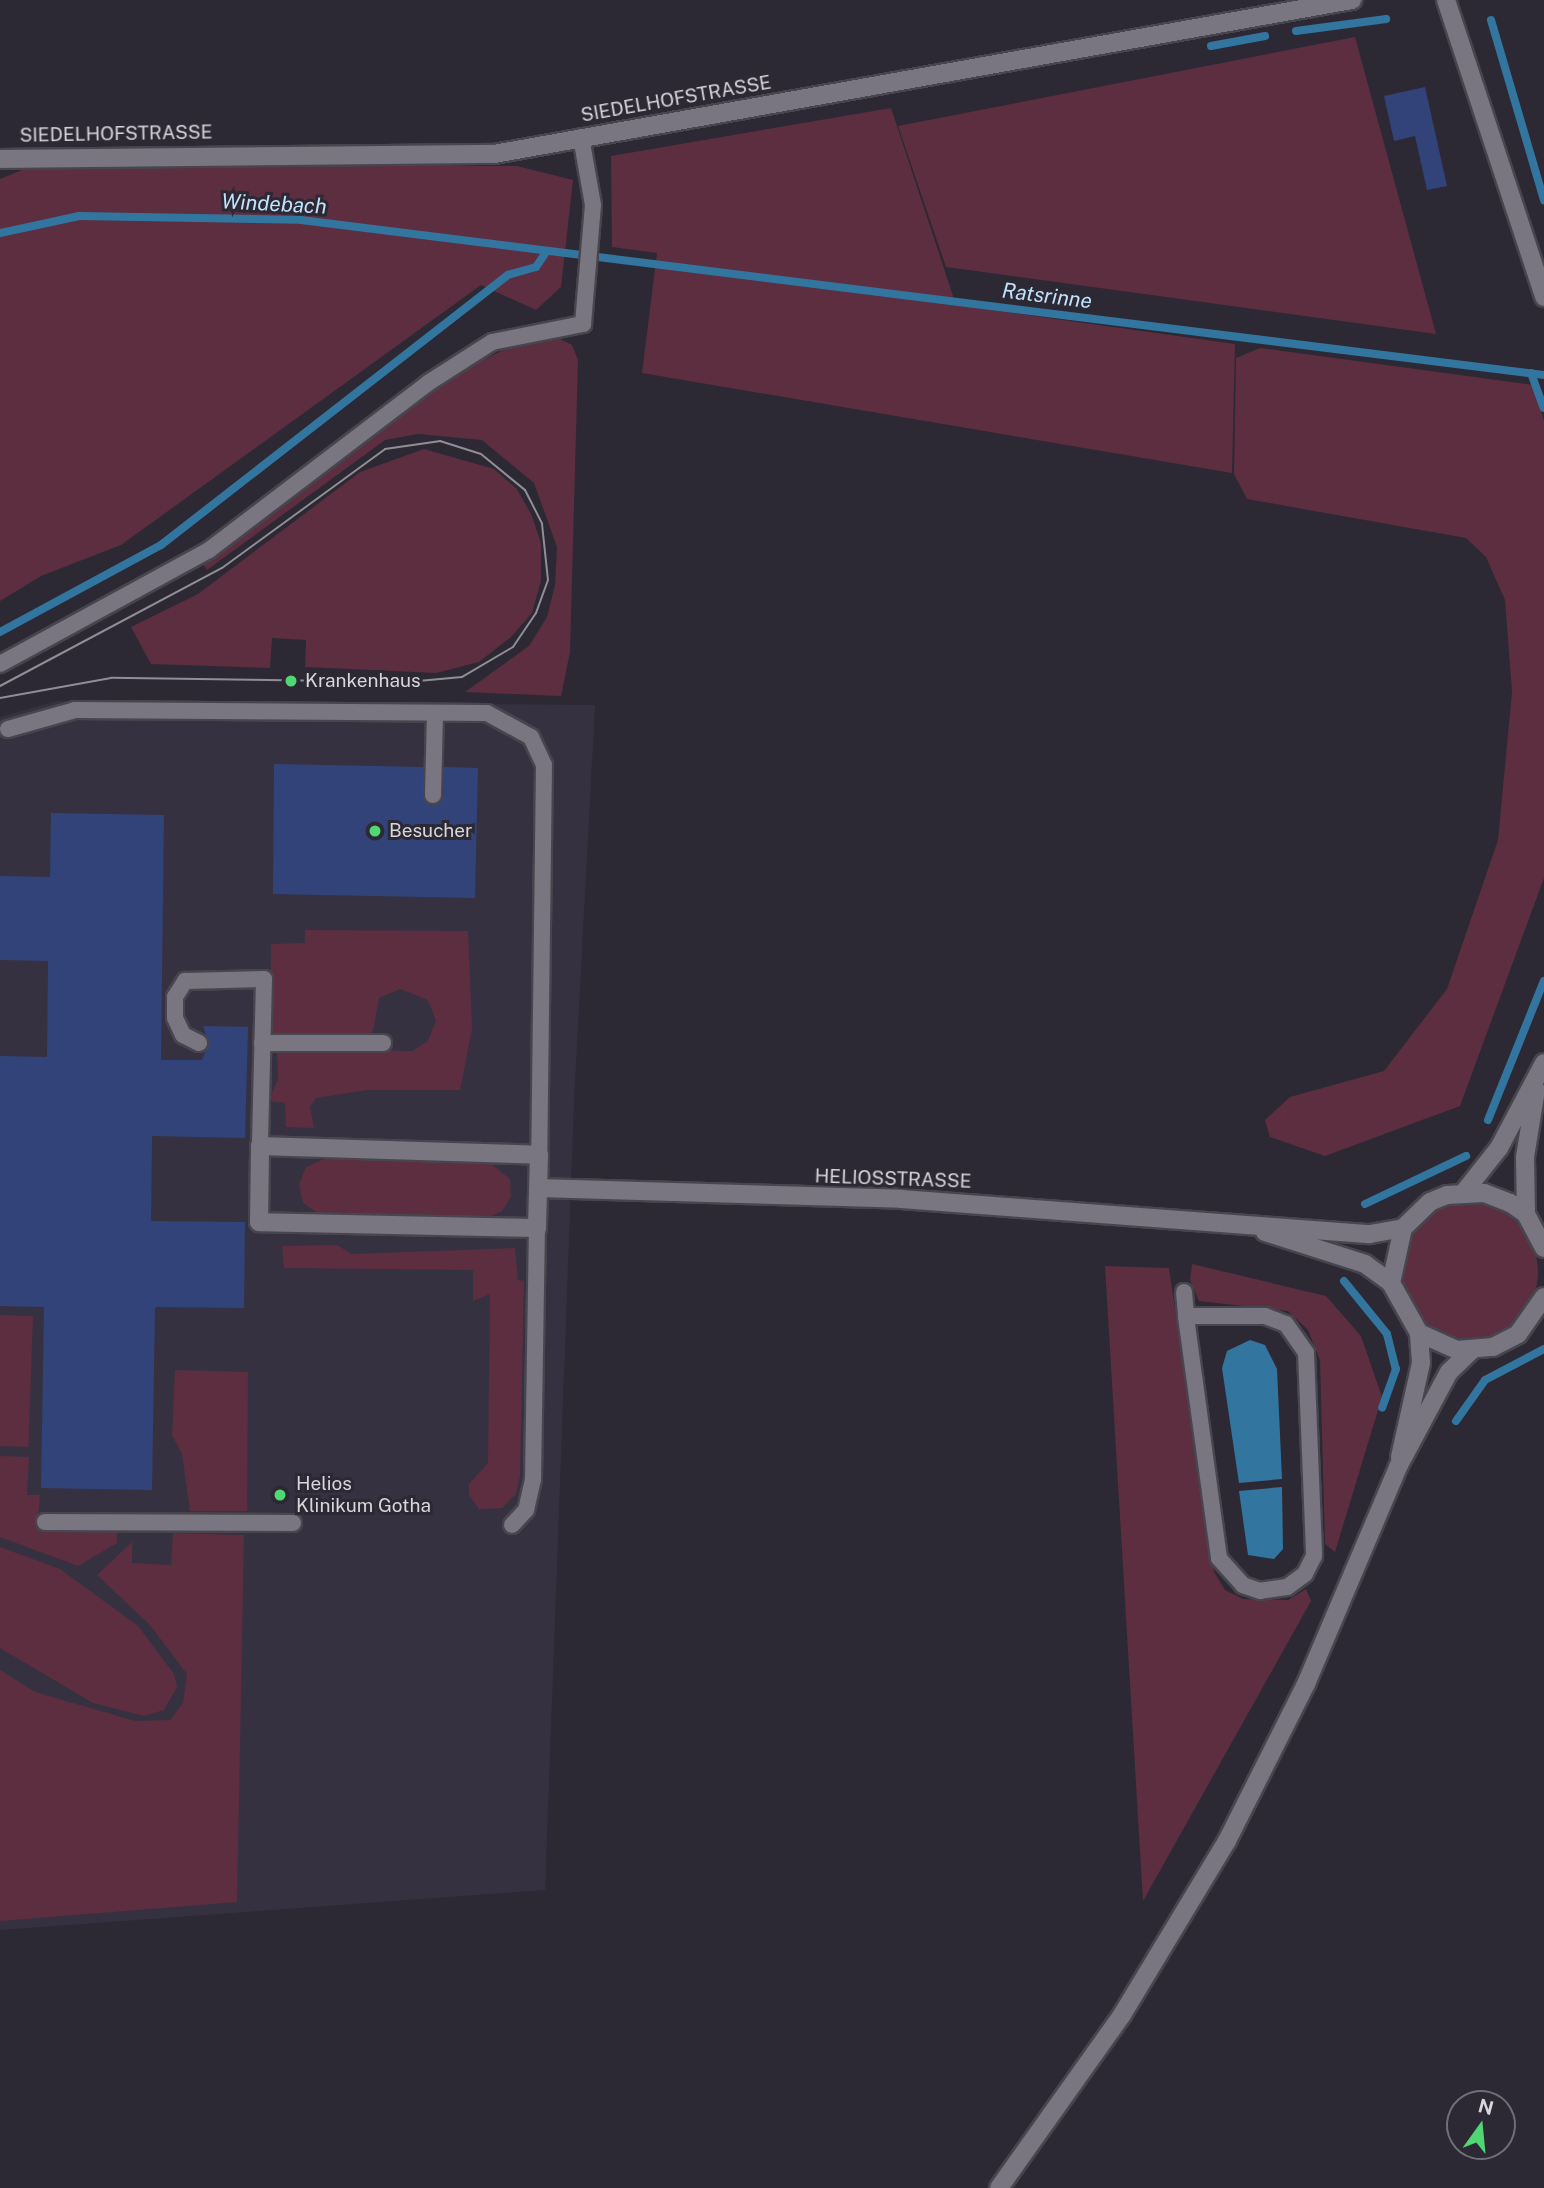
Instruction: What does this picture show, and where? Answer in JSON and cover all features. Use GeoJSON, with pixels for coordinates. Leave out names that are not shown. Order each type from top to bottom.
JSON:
{"type":"FeatureCollection","features":[{"type":"Feature","properties":{"kind":"street","name":"SIEDELHOFSTRASSE"},"geometry":{"type":"LineString","coordinates":[[0,159],[494,154],[1352,0]]}},
{"type":"Feature","properties":{"kind":"street"},"geometry":{"type":"LineString","coordinates":[[1446,0],[1544,297]]}},
{"type":"Feature","properties":{"kind":"street"},"geometry":{"type":"LineString","coordinates":[[1464,1192],[1499,1148],[1536,1083],[1544,1063]]}},
{"type":"Feature","properties":{"kind":"street"},"geometry":{"type":"LineString","coordinates":[[1536,1083],[1525,1157],[1526,1214],[1544,1248]]}},
{"type":"Feature","properties":{"kind":"street"},"geometry":{"type":"LineString","coordinates":[[260,1146],[539,1155],[537,1228],[259,1222],[260,1146]]}},
{"type":"Feature","properties":{"kind":"street","name":"HELIOSSTRASSE"},"geometry":{"type":"LineString","coordinates":[[539,1188],[914,1200],[1246,1225]]}},
{"type":"Feature","properties":{"kind":"street"},"geometry":{"type":"LineString","coordinates":[[1246,1225],[1370,1234],[1403,1228],[1430,1202],[1464,1192],[1496,1196],[1526,1214]]}},
{"type":"Feature","properties":{"kind":"street"},"geometry":{"type":"LineString","coordinates":[[1246,1225],[1365,1264],[1391,1283],[1419,1333],[1421,1363],[1398,1467]]}},
{"type":"Feature","properties":{"kind":"street"},"geometry":{"type":"LineString","coordinates":[[1391,1283],[1403,1228]]}},
{"type":"Feature","properties":{"kind":"street"},"geometry":{"type":"LineString","coordinates":[[1419,1333],[1442,1346],[1472,1350],[1510,1339],[1540,1316],[1544,1297]]}},
{"type":"Feature","properties":{"kind":"street"},"geometry":{"type":"LineString","coordinates":[[999,2188],[1122,2015],[1227,1840],[1306,1685],[1398,1467],[1450,1371],[1472,1350]]}},
{"type":"Feature","properties":{"kind":"lane"},"geometry":{"type":"LineString","coordinates":[[0,664],[209,550],[428,383],[492,342],[583,324],[593,205],[581,137]]}},
{"type":"Feature","properties":{"kind":"lane"},"geometry":{"type":"LineString","coordinates":[[8,729],[75,710],[435,713],[508,720],[531,737],[544,765],[539,1155]]}},
{"type":"Feature","properties":{"kind":"lane"},"geometry":{"type":"LineString","coordinates":[[433,795],[435,713]]}},
{"type":"Feature","properties":{"kind":"lane"},"geometry":{"type":"LineString","coordinates":[[199,1043],[183,1035],[175,1018],[178,988],[194,977],[264,979],[260,1146]]}},
{"type":"Feature","properties":{"kind":"lane"},"geometry":{"type":"LineString","coordinates":[[262,1043],[383,1043]]}},
{"type":"Feature","properties":{"kind":"lane"},"geometry":{"type":"LineString","coordinates":[[512,1525],[526,1510],[533,1479],[537,1228]]}},
{"type":"Feature","properties":{"kind":"lane"},"geometry":{"type":"LineString","coordinates":[[1184,1292],[1186,1316],[1219,1558],[1243,1585],[1260,1591],[1287,1587],[1305,1574],[1314,1556],[1306,1353],[1286,1324],[1265,1316],[1186,1316]]}},
{"type":"Feature","properties":{"kind":"lane"},"geometry":{"type":"LineString","coordinates":[[45,1522],[293,1523]]}},
{"type":"Feature","properties":{"kind":"shaded area"},"geometry":{"type":"Polygon","coordinates":[[[1355,37],[1436,334],[946,267],[898,126],[1355,37]]]}},
{"type":"Feature","properties":{"kind":"shaded area"},"geometry":{"type":"Polygon","coordinates":[[[891,108],[956,305],[1235,344],[1232,473],[642,373],[657,253],[612,247],[611,156],[891,108]]]}},
{"type":"Feature","properties":{"kind":"shaded area"},"geometry":{"type":"Polygon","coordinates":[[[32,166],[517,166],[573,180],[561,287],[536,310],[481,285],[121,545],[41,576],[0,601],[0,179],[32,166]]]}},
{"type":"Feature","properties":{"kind":"shaded area"},"geometry":{"type":"Polygon","coordinates":[[[558,338],[572,345],[578,360],[570,652],[561,696],[465,692],[529,646],[547,617],[555,585],[557,547],[534,483],[482,440],[418,434],[385,440],[207,570],[201,561],[460,372],[509,347],[558,338]]]}},
{"type":"Feature","properties":{"kind":"shaded area"},"geometry":{"type":"Polygon","coordinates":[[[1260,348],[1534,385],[1544,421],[1544,878],[1460,1106],[1325,1156],[1270,1137],[1265,1120],[1290,1097],[1384,1071],[1447,989],[1498,840],[1512,692],[1505,600],[1486,557],[1466,538],[1247,499],[1234,474],[1236,358],[1260,348]]]}},
{"type":"Feature","properties":{"kind":"shaded area"},"geometry":{"type":"Polygon","coordinates":[[[424,449],[494,469],[517,489],[532,516],[541,543],[541,581],[532,613],[511,637],[479,662],[436,673],[305,667],[306,640],[272,638],[270,668],[151,664],[131,627],[198,594],[360,472],[424,449]]]}},
{"type":"Feature","properties":{"kind":"shaded area","name":"Helios Klinikum Gotha"},"geometry":{"type":"Polygon","coordinates":[[[57,701],[595,705],[574,1101],[545,1890],[0,1930],[0,717],[57,701]]]}},
{"type":"Feature","properties":{"kind":"shaded area"},"geometry":{"type":"Polygon","coordinates":[[[305,930],[468,931],[472,1029],[460,1090],[367,1090],[316,1098],[310,1107],[314,1128],[286,1127],[285,1103],[268,1101],[278,1080],[277,1049],[412,1051],[428,1041],[436,1021],[428,1000],[400,989],[379,998],[373,1031],[364,1037],[270,1035],[271,944],[305,943],[305,930]]]}},
{"type":"Feature","properties":{"kind":"shaded area"},"geometry":{"type":"Polygon","coordinates":[[[324,1159],[490,1163],[510,1179],[511,1197],[502,1211],[487,1218],[319,1214],[303,1203],[299,1184],[306,1167],[324,1159]]]}},
{"type":"Feature","properties":{"kind":"shaded area"},"geometry":{"type":"Polygon","coordinates":[[[1469,1203],[1495,1208],[1518,1223],[1533,1246],[1538,1272],[1533,1298],[1518,1321],[1495,1336],[1469,1341],[1443,1336],[1420,1321],[1405,1298],[1400,1272],[1405,1246],[1420,1223],[1443,1208],[1469,1203]]]}},
{"type":"Feature","properties":{"kind":"shaded area"},"geometry":{"type":"Polygon","coordinates":[[[337,1245],[352,1254],[515,1248],[518,1280],[524,1281],[520,1476],[516,1494],[502,1508],[479,1509],[469,1495],[469,1484],[488,1463],[490,1294],[473,1301],[473,1270],[284,1268],[282,1246],[337,1245]]]}},
{"type":"Feature","properties":{"kind":"shaded area"},"geometry":{"type":"Polygon","coordinates":[[[1192,1264],[1326,1296],[1361,1336],[1382,1397],[1335,1552],[1325,1544],[1320,1360],[1308,1330],[1288,1311],[1199,1301],[1190,1280],[1192,1264]]]}},
{"type":"Feature","properties":{"kind":"shaded area"},"geometry":{"type":"Polygon","coordinates":[[[1105,1266],[1169,1268],[1214,1572],[1225,1590],[1243,1599],[1288,1600],[1306,1589],[1311,1601],[1143,1901],[1105,1266]]]}},
{"type":"Feature","properties":{"kind":"shaded area"},"geometry":{"type":"Polygon","coordinates":[[[0,1315],[33,1316],[28,1447],[0,1446],[0,1315]]]}},
{"type":"Feature","properties":{"kind":"shaded area"},"geometry":{"type":"Polygon","coordinates":[[[175,1370],[248,1372],[247,1511],[190,1511],[182,1454],[172,1435],[175,1370]]]}},
{"type":"Feature","properties":{"kind":"shaded area"},"geometry":{"type":"Polygon","coordinates":[[[0,1456],[29,1457],[27,1495],[40,1495],[37,1529],[117,1531],[117,1543],[78,1566],[0,1537],[0,1456]]]}},
{"type":"Feature","properties":{"kind":"shaded area"},"geometry":{"type":"Polygon","coordinates":[[[173,1533],[244,1535],[237,1902],[0,1921],[0,1670],[35,1692],[135,1721],[170,1720],[183,1703],[187,1674],[150,1625],[97,1575],[132,1542],[132,1563],[171,1565],[173,1533]]]}},
{"type":"Feature","properties":{"kind":"shaded area"},"geometry":{"type":"Polygon","coordinates":[[[0,1547],[60,1569],[138,1626],[174,1674],[177,1687],[164,1710],[144,1716],[93,1703],[0,1648],[0,1547]]]}},
{"type":"Feature","properties":{"kind":"water"},"geometry":{"type":"Polygon","coordinates":[[[1250,1340],[1265,1345],[1277,1369],[1282,1479],[1239,1483],[1222,1368],[1227,1351],[1250,1340]]]}},
{"type":"Feature","properties":{"kind":"water"},"geometry":{"type":"Polygon","coordinates":[[[1282,1487],[1283,1549],[1274,1559],[1248,1555],[1239,1491],[1282,1487]]]}},
{"type":"Feature","properties":{"kind":"building"},"geometry":{"type":"Polygon","coordinates":[[[1425,87],[1447,186],[1427,190],[1415,136],[1394,141],[1384,96],[1425,87]]]}},
{"type":"Feature","properties":{"kind":"building","name":"Besucher"},"geometry":{"type":"Polygon","coordinates":[[[274,764],[423,767],[424,799],[433,805],[443,796],[444,767],[478,768],[475,898],[273,894],[274,764]]]}},
{"type":"Feature","properties":{"kind":"building"},"geometry":{"type":"Polygon","coordinates":[[[51,813],[164,815],[161,1060],[202,1060],[209,1043],[203,1026],[248,1027],[245,1138],[152,1136],[151,1221],[245,1222],[244,1308],[155,1307],[152,1490],[41,1488],[44,1307],[0,1306],[0,1056],[47,1057],[48,961],[0,960],[0,876],[50,877],[51,813]]]}},
{"type":"Feature","properties":{"kind":"waterway"},"geometry":{"type":"LineString","coordinates":[[1296,31],[1386,19]]}},
{"type":"Feature","properties":{"kind":"waterway"},"geometry":{"type":"LineString","coordinates":[[1491,20],[1544,200]]}},
{"type":"Feature","properties":{"kind":"waterway"},"geometry":{"type":"LineString","coordinates":[[1211,46],[1265,36]]}},
{"type":"Feature","properties":{"kind":"waterway","name":"Ratsrinne"},"geometry":{"type":"LineString","coordinates":[[0,233],[79,216],[301,220],[1544,375]]}},
{"type":"Feature","properties":{"kind":"waterway"},"geometry":{"type":"LineString","coordinates":[[0,632],[161,545],[508,275],[536,267],[546,252]]}},
{"type":"Feature","properties":{"kind":"waterway"},"geometry":{"type":"LineString","coordinates":[[1531,373],[1544,408]]}},
{"type":"Feature","properties":{"kind":"waterway"},"geometry":{"type":"LineString","coordinates":[[1488,1120],[1544,981]]}},
{"type":"Feature","properties":{"kind":"waterway"},"geometry":{"type":"LineString","coordinates":[[1365,1204],[1466,1156]]}},
{"type":"Feature","properties":{"kind":"waterway"},"geometry":{"type":"LineString","coordinates":[[1344,1281],[1387,1334],[1396,1369],[1382,1408]]}},
{"type":"Feature","properties":{"kind":"waterway"},"geometry":{"type":"LineString","coordinates":[[1456,1421],[1485,1380],[1544,1349]]}},
{"type":"Feature","properties":{"kind":"tram line"},"geometry":{"type":"LineString","coordinates":[[0,686],[222,568],[385,449],[440,441],[481,454],[525,490],[542,524],[548,580],[536,613],[513,647],[462,677],[407,682],[111,678],[0,698]]}},
{"type":"Feature","properties":{"kind":"place","name":"Krankenhaus"},"geometry":{"type":"Point","coordinates":[291,681]}},
{"type":"Feature","properties":{"kind":"place","name":"Besucher"},"geometry":{"type":"Point","coordinates":[375,831]}},
{"type":"Feature","properties":{"kind":"place","name":"Helios Klinikum Gotha"},"geometry":{"type":"Point","coordinates":[280,1495]}},
{"type":"Feature","properties":{"kind":"water label","name":"Windebach"},"geometry":{"type":"Point","coordinates":[274,204]}}]}
